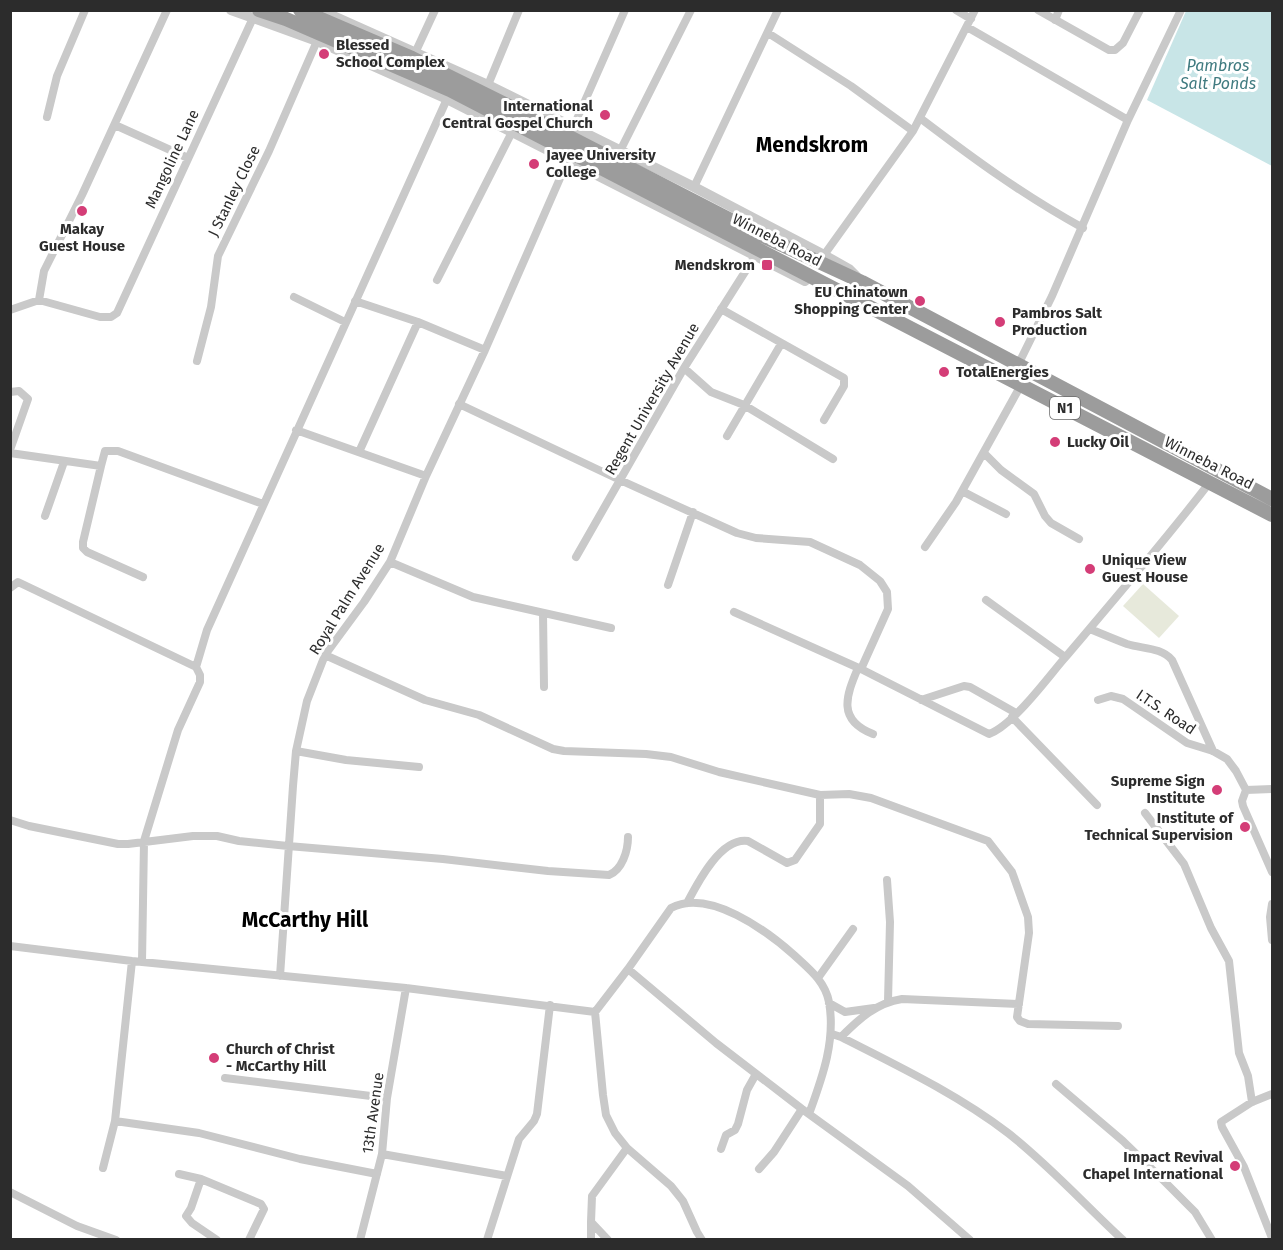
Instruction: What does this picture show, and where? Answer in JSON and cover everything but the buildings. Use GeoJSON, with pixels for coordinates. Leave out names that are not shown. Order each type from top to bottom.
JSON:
{"type":"FeatureCollection","features":[{"type":"Feature","properties":{"kind":"highway","name":"Winneba Road"},"geometry":{"type":"LineString","coordinates":[[300,10],[450,90],[1272,515]]}},
{"type":"Feature","properties":{"kind":"highway","name":"Winneba Road"},"geometry":{"type":"LineString","coordinates":[[256,14],[286,19],[365,45],[515,109],[754,232],[862,282],[1272,498]]}},
{"type":"Feature","properties":{"kind":"highway"},"geometry":{"type":"LineString","coordinates":[[1098,426],[1103,418],[1102,409]]}},
{"type":"Feature","properties":{"kind":"street"},"geometry":{"type":"LineString","coordinates":[[47,117],[57,76],[85,10]]}},
{"type":"Feature","properties":{"kind":"street"},"geometry":{"type":"LineString","coordinates":[[10,310],[39,300],[44,272],[115,125],[167,10]]}},
{"type":"Feature","properties":{"kind":"street"},"geometry":{"type":"LineString","coordinates":[[231,10],[256,14],[317,41],[416,51],[693,187],[849,269],[862,282]]}},
{"type":"Feature","properties":{"kind":"street"},"geometry":{"type":"LineString","coordinates":[[320,10],[365,45],[447,99],[828,292],[858,300]]}},
{"type":"Feature","properties":{"kind":"street"},"geometry":{"type":"LineString","coordinates":[[416,51],[435,10]]}},
{"type":"Feature","properties":{"kind":"street"},"geometry":{"type":"LineString","coordinates":[[488,85],[519,10]]}},
{"type":"Feature","properties":{"kind":"street"},"geometry":{"type":"LineString","coordinates":[[573,128],[625,10]]}},
{"type":"Feature","properties":{"kind":"street"},"geometry":{"type":"LineString","coordinates":[[693,187],[778,10]]}},
{"type":"Feature","properties":{"kind":"street"},"geometry":{"type":"LineString","coordinates":[[956,10],[1128,120]]}},
{"type":"Feature","properties":{"kind":"street"},"geometry":{"type":"LineString","coordinates":[[1038,10],[1109,50],[1115,50],[1123,43],[1140,10]]}},
{"type":"Feature","properties":{"kind":"street"},"geometry":{"type":"LineString","coordinates":[[1055,20],[1059,10]]}},
{"type":"Feature","properties":{"kind":"street"},"geometry":{"type":"LineString","coordinates":[[1018,365],[1083,228],[1128,120],[1181,10]]}},
{"type":"Feature","properties":{"kind":"street"},"geometry":{"type":"LineString","coordinates":[[620,151],[691,11]]}},
{"type":"Feature","properties":{"kind":"street","name":"Mangoline Lane"},"geometry":{"type":"LineString","coordinates":[[39,300],[106,318],[117,313],[256,14]]}},
{"type":"Feature","properties":{"kind":"street"},"geometry":{"type":"LineString","coordinates":[[824,255],[913,131],[971,19]]}},
{"type":"Feature","properties":{"kind":"street"},"geometry":{"type":"LineString","coordinates":[[768,33],[851,86],[913,131]]}},
{"type":"Feature","properties":{"kind":"street","name":"J Stanley Close"},"geometry":{"type":"LineString","coordinates":[[197,361],[211,307],[218,256],[269,151],[317,41]]}},
{"type":"Feature","properties":{"kind":"street"},"geometry":{"type":"LineString","coordinates":[[196,667],[207,630],[447,99]]}},
{"type":"Feature","properties":{"kind":"street"},"geometry":{"type":"LineString","coordinates":[[920,118],[1010,185],[1083,228]]}},
{"type":"Feature","properties":{"kind":"street"},"geometry":{"type":"LineString","coordinates":[[115,125],[188,158]]}},
{"type":"Feature","properties":{"kind":"street"},"geometry":{"type":"LineString","coordinates":[[437,280],[512,132]]}},
{"type":"Feature","properties":{"kind":"street","name":"Royal Palm Avenue"},"geometry":{"type":"LineString","coordinates":[[280,976],[296,751],[305,710],[325,655],[390,562],[426,476],[485,350],[568,160]]}},
{"type":"Feature","properties":{"kind":"street","name":"Regent University Avenue"},"geometry":{"type":"LineString","coordinates":[[576,557],[684,368],[755,256]]}},
{"type":"Feature","properties":{"kind":"street"},"geometry":{"type":"LineString","coordinates":[[294,297],[345,322]]}},
{"type":"Feature","properties":{"kind":"street"},"geometry":{"type":"LineString","coordinates":[[355,301],[418,322],[485,350]]}},
{"type":"Feature","properties":{"kind":"street"},"geometry":{"type":"LineString","coordinates":[[721,309],[845,380],[824,420]]}},
{"type":"Feature","properties":{"kind":"street"},"geometry":{"type":"LineString","coordinates":[[359,452],[418,322]]}},
{"type":"Feature","properties":{"kind":"street"},"geometry":{"type":"LineString","coordinates":[[727,436],[781,344]]}},
{"type":"Feature","properties":{"kind":"street"},"geometry":{"type":"LineString","coordinates":[[684,368],[711,392],[744,405],[833,459]]}},
{"type":"Feature","properties":{"kind":"street"},"geometry":{"type":"LineString","coordinates":[[925,547],[962,491],[1021,385]]}},
{"type":"Feature","properties":{"kind":"street"},"geometry":{"type":"LineString","coordinates":[[10,392],[19,391],[28,399],[10,452],[101,466]]}},
{"type":"Feature","properties":{"kind":"street"},"geometry":{"type":"LineString","coordinates":[[459,404],[737,533],[756,538],[810,542],[860,565],[880,580],[887,592],[888,609],[848,697],[848,715],[857,726],[873,734]]}},
{"type":"Feature","properties":{"kind":"street"},"geometry":{"type":"LineString","coordinates":[[296,430],[426,476]]}},
{"type":"Feature","properties":{"kind":"street"},"geometry":{"type":"LineString","coordinates":[[142,577],[87,552],[83,548],[105,451],[118,451],[263,504]]}},
{"type":"Feature","properties":{"kind":"street"},"geometry":{"type":"LineString","coordinates":[[984,453],[1001,470],[1034,494],[1051,523],[1079,539]]}},
{"type":"Feature","properties":{"kind":"street"},"geometry":{"type":"LineString","coordinates":[[45,516],[64,462]]}},
{"type":"Feature","properties":{"kind":"street"},"geometry":{"type":"LineString","coordinates":[[734,612],[860,669],[989,734],[995,732],[1014,715],[1090,629],[1173,531],[1210,482]]}},
{"type":"Feature","properties":{"kind":"street"},"geometry":{"type":"LineString","coordinates":[[962,491],[1006,514]]}},
{"type":"Feature","properties":{"kind":"street"},"geometry":{"type":"LineString","coordinates":[[668,585],[693,512]]}},
{"type":"Feature","properties":{"kind":"street"},"geometry":{"type":"LineString","coordinates":[[390,562],[473,597],[611,628]]}},
{"type":"Feature","properties":{"kind":"street"},"geometry":{"type":"LineString","coordinates":[[10,588],[18,582],[196,667],[200,675],[200,682],[178,730],[144,841],[142,962]]}},
{"type":"Feature","properties":{"kind":"street"},"geometry":{"type":"LineString","coordinates":[[986,600],[1065,657]]}},
{"type":"Feature","properties":{"kind":"street"},"geometry":{"type":"LineString","coordinates":[[543,613],[544,687]]}},
{"type":"Feature","properties":{"kind":"street"},"geometry":{"type":"LineString","coordinates":[[1090,629],[1125,644],[1168,655],[1213,751]]}},
{"type":"Feature","properties":{"kind":"street"},"geometry":{"type":"LineString","coordinates":[[325,655],[425,700],[479,715],[553,749],[671,757],[718,772],[819,795],[849,794],[871,798],[988,841],[1012,872],[1028,916],[1029,933],[1017,1017],[1028,1024],[1118,1026]]}},
{"type":"Feature","properties":{"kind":"street"},"geometry":{"type":"LineString","coordinates":[[921,700],[964,686],[970,687],[1014,715],[1097,805]]}},
{"type":"Feature","properties":{"kind":"street","name":"I.T.S. Road"},"geometry":{"type":"LineString","coordinates":[[1098,700],[1111,696],[1123,699],[1187,743],[1213,751],[1232,765],[1246,790]]}},
{"type":"Feature","properties":{"kind":"street"},"geometry":{"type":"LineString","coordinates":[[296,751],[346,760],[419,768]]}},
{"type":"Feature","properties":{"kind":"street"},"geometry":{"type":"LineString","coordinates":[[1272,789],[1246,790],[1242,801],[1272,872]]}},
{"type":"Feature","properties":{"kind":"street"},"geometry":{"type":"LineString","coordinates":[[687,903],[714,859],[734,842],[748,841],[783,861],[788,863],[795,860],[820,824],[819,795]]}},
{"type":"Feature","properties":{"kind":"street"},"geometry":{"type":"LineString","coordinates":[[1145,813],[1184,864],[1211,928],[1229,961],[1239,1053],[1248,1076],[1252,1102]]}},
{"type":"Feature","properties":{"kind":"street"},"geometry":{"type":"LineString","coordinates":[[10,820],[118,844],[193,836],[218,836],[288,846],[609,875],[620,867],[627,849],[628,837]]}},
{"type":"Feature","properties":{"kind":"street"},"geometry":{"type":"LineString","coordinates":[[887,880],[890,922],[888,1001]]}},
{"type":"Feature","properties":{"kind":"street"},"geometry":{"type":"LineString","coordinates":[[702,1239],[683,1201],[671,1186],[627,1149],[615,1133],[606,1114],[595,1012],[671,908],[681,903],[716,907],[747,920],[775,938],[818,978],[826,989],[837,1036],[822,1077],[806,1112],[759,1169]]}},
{"type":"Feature","properties":{"kind":"street"},"geometry":{"type":"LineString","coordinates":[[1272,904],[1270,917],[1272,940]]}},
{"type":"Feature","properties":{"kind":"street"},"geometry":{"type":"LineString","coordinates":[[818,978],[853,929]]}},
{"type":"Feature","properties":{"kind":"street"},"geometry":{"type":"LineString","coordinates":[[10,946],[132,961],[406,988],[595,1012]]}},
{"type":"Feature","properties":{"kind":"street"},"geometry":{"type":"LineString","coordinates":[[103,1168],[115,1121],[132,961]]}},
{"type":"Feature","properties":{"kind":"street"},"geometry":{"type":"LineString","coordinates":[[628,969],[756,1074],[908,1186],[970,1239]]}},
{"type":"Feature","properties":{"kind":"street","name":"13th Avenue"},"geometry":{"type":"LineString","coordinates":[[360,1239],[382,1154],[387,1098],[406,988]]}},
{"type":"Feature","properties":{"kind":"street"},"geometry":{"type":"LineString","coordinates":[[837,1036],[874,1008],[888,1001],[902,999],[1019,1004]]}},
{"type":"Feature","properties":{"kind":"street"},"geometry":{"type":"LineString","coordinates":[[830,1003],[845,1012],[874,1008]]}},
{"type":"Feature","properties":{"kind":"street"},"geometry":{"type":"LineString","coordinates":[[487,1239],[519,1139],[537,1114],[550,1005]]}},
{"type":"Feature","properties":{"kind":"street"},"geometry":{"type":"LineString","coordinates":[[837,1036],[915,1074],[1008,1134],[1070,1188],[1119,1238]]}},
{"type":"Feature","properties":{"kind":"street"},"geometry":{"type":"LineString","coordinates":[[721,1149],[726,1135],[735,1130],[738,1124],[747,1090],[756,1074]]}},
{"type":"Feature","properties":{"kind":"street"},"geometry":{"type":"LineString","coordinates":[[225,1078],[387,1098]]}},
{"type":"Feature","properties":{"kind":"street"},"geometry":{"type":"LineString","coordinates":[[1056,1084],[1123,1141],[1195,1212],[1212,1239]]}},
{"type":"Feature","properties":{"kind":"street"},"geometry":{"type":"LineString","coordinates":[[1272,1094],[1252,1102],[1221,1122],[1244,1167],[1272,1238]]}},
{"type":"Feature","properties":{"kind":"street"},"geometry":{"type":"LineString","coordinates":[[115,1121],[199,1133],[300,1159],[377,1174]]}},
{"type":"Feature","properties":{"kind":"street"},"geometry":{"type":"LineString","coordinates":[[591,1239],[592,1196],[627,1149]]}},
{"type":"Feature","properties":{"kind":"street"},"geometry":{"type":"LineString","coordinates":[[382,1154],[507,1176]]}},
{"type":"Feature","properties":{"kind":"street"},"geometry":{"type":"LineString","coordinates":[[179,1174],[201,1179],[261,1204],[264,1209],[249,1239]]}},
{"type":"Feature","properties":{"kind":"street"},"geometry":{"type":"LineString","coordinates":[[201,1179],[186,1216],[192,1223],[217,1239]]}},
{"type":"Feature","properties":{"kind":"street"},"geometry":{"type":"LineString","coordinates":[[10,1192],[77,1226],[116,1239]]}},
{"type":"Feature","properties":{"kind":"street"},"geometry":{"type":"LineString","coordinates":[[591,1222],[608,1239]]}},
{"type":"Feature","properties":{"kind":"shaded area"},"geometry":{"type":"Polygon","coordinates":[[[1143,584],[1179,616],[1159,638],[1123,606],[1143,584]]]}},
{"type":"Feature","properties":{"kind":"water","name":"Pambros Salt Ponds"},"geometry":{"type":"Polygon","coordinates":[[[1186,11],[1272,11],[1272,166],[1147,100],[1186,11]]]}},
{"type":"Feature","properties":{"kind":"place","name":"Blessed School Complex"},"geometry":{"type":"Point","coordinates":[324,54]}},
{"type":"Feature","properties":{"kind":"place","name":"International Central Gospel Church"},"geometry":{"type":"Point","coordinates":[605,115]}},
{"type":"Feature","properties":{"kind":"place","name":"Jayee University College"},"geometry":{"type":"Point","coordinates":[534,164]}},
{"type":"Feature","properties":{"kind":"place","name":"Makay Guest House"},"geometry":{"type":"Point","coordinates":[82,211]}},
{"type":"Feature","properties":{"kind":"place","name":"Mendskrom"},"geometry":{"type":"Point","coordinates":[767,265]}},
{"type":"Feature","properties":{"kind":"place","name":"EU Chinatown Shopping Center"},"geometry":{"type":"Point","coordinates":[920,301]}},
{"type":"Feature","properties":{"kind":"place","name":"Pambros Salt Production"},"geometry":{"type":"Point","coordinates":[1000,322]}},
{"type":"Feature","properties":{"kind":"place","name":"TotalEnergies"},"geometry":{"type":"Point","coordinates":[944,372]}},
{"type":"Feature","properties":{"kind":"place","name":"Lucky Oil"},"geometry":{"type":"Point","coordinates":[1055,442]}},
{"type":"Feature","properties":{"kind":"place","name":"Unique View Guest House"},"geometry":{"type":"Point","coordinates":[1090,569]}},
{"type":"Feature","properties":{"kind":"place","name":"Supreme Sign Institute"},"geometry":{"type":"Point","coordinates":[1217,790]}},
{"type":"Feature","properties":{"kind":"place","name":"Institute of Technical Supervision"},"geometry":{"type":"Point","coordinates":[1245,827]}},
{"type":"Feature","properties":{"kind":"place","name":"Church of Christ - McCarthy Hill"},"geometry":{"type":"Point","coordinates":[214,1058]}},
{"type":"Feature","properties":{"kind":"place","name":"Impact Revival Chapel International"},"geometry":{"type":"Point","coordinates":[1235,1166]}},
{"type":"Feature","properties":{"kind":"district","name":"Mendskrom"},"geometry":{"type":"Point","coordinates":[812,145]}},
{"type":"Feature","properties":{"kind":"district","name":"McCarthy Hill"},"geometry":{"type":"Point","coordinates":[305,920]}}]}
